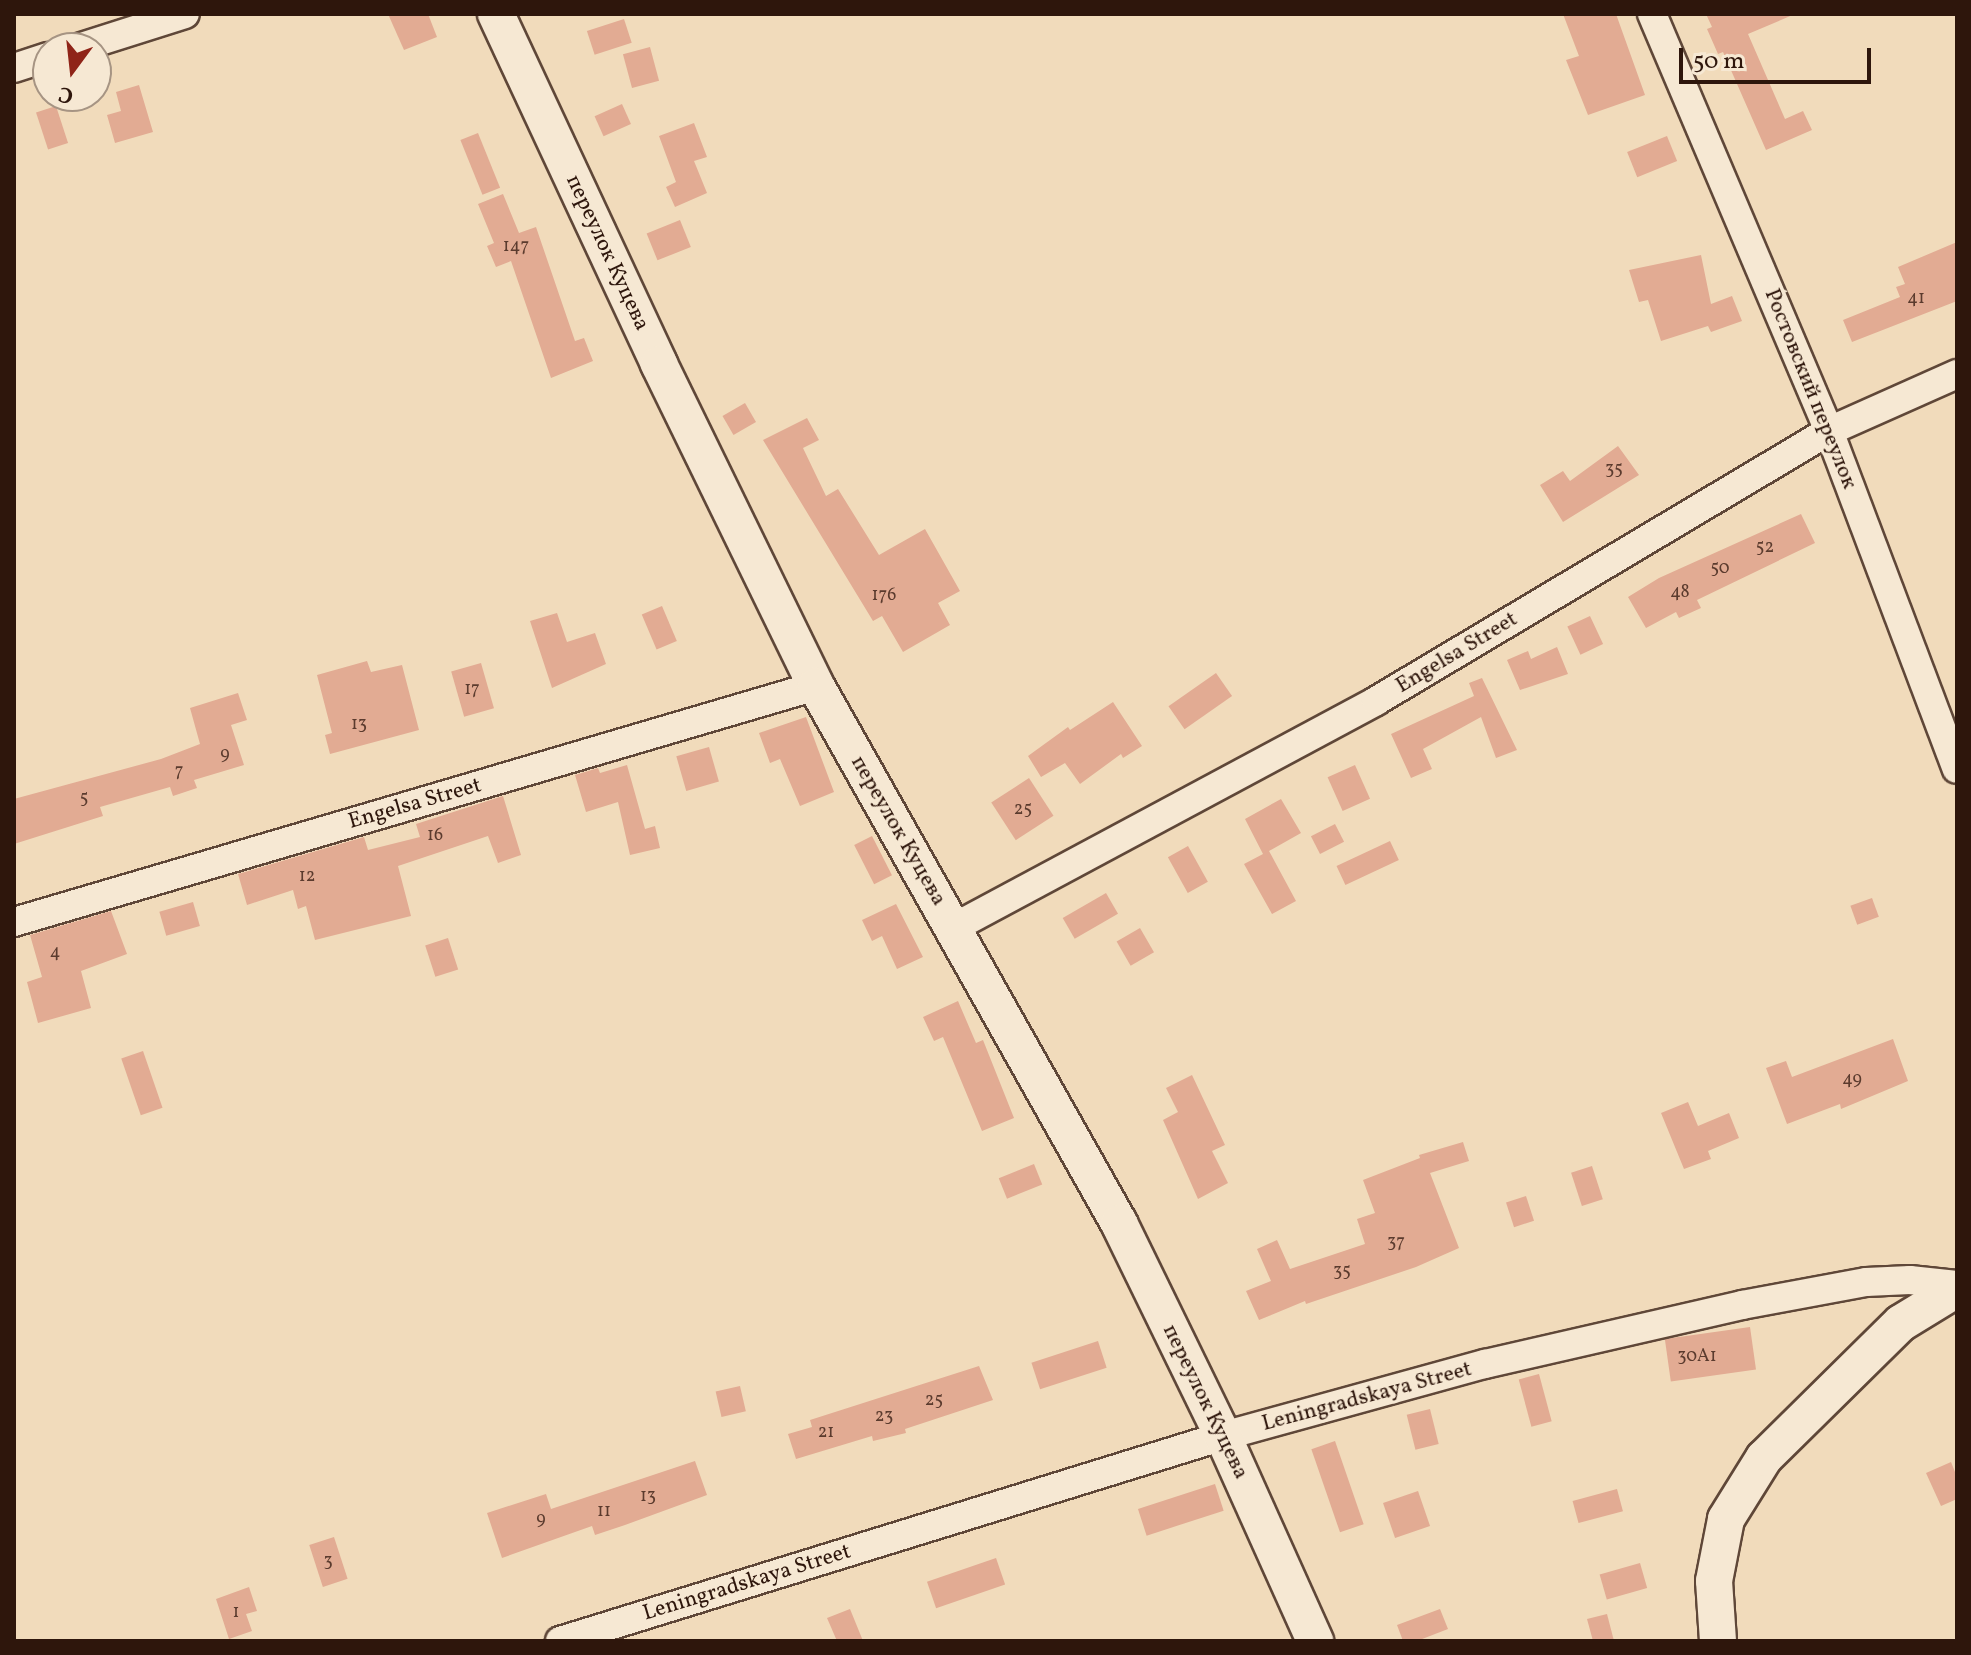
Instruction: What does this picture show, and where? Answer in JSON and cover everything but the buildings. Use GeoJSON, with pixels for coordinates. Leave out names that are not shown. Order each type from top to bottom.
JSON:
{"type":"FeatureCollection","features":[{"type":"Feature","properties":{"kind":"street"},"geometry":{"type":"LineString","coordinates":[[112,37],[185,14]]}},
{"type":"Feature","properties":{"kind":"street","name":"переулок Куцева"},"geometry":{"type":"LineString","coordinates":[[496,14],[659,364],[816,686],[1119,1223],[1223,1436],[1315,1641]]}},
{"type":"Feature","properties":{"kind":"street","name":"Ростовский переулок"},"geometry":{"type":"LineString","coordinates":[[1652,14],[1829,431],[1957,769]]}},
{"type":"Feature","properties":{"kind":"street","name":"Engelsa Street"},"geometry":{"type":"LineString","coordinates":[[953,928],[1376,701],[1829,431],[1957,374]]}},
{"type":"Feature","properties":{"kind":"street","name":"Engelsa Street"},"geometry":{"type":"LineString","coordinates":[[14,922],[816,686]]}},
{"type":"Feature","properties":{"kind":"street","name":"Leningradskaya Street"},"geometry":{"type":"LineString","coordinates":[[560,1641],[1223,1436],[1485,1364],[1742,1305],[1866,1282],[1910,1280],[1957,1287]]}},
{"type":"Feature","properties":{"kind":"street","name":"Leningradskaya Street"},"geometry":{"type":"LineString","coordinates":[[1718,1641],[1714,1581],[1726,1519],[1764,1458],[1901,1323],[1957,1287]]}}]}
